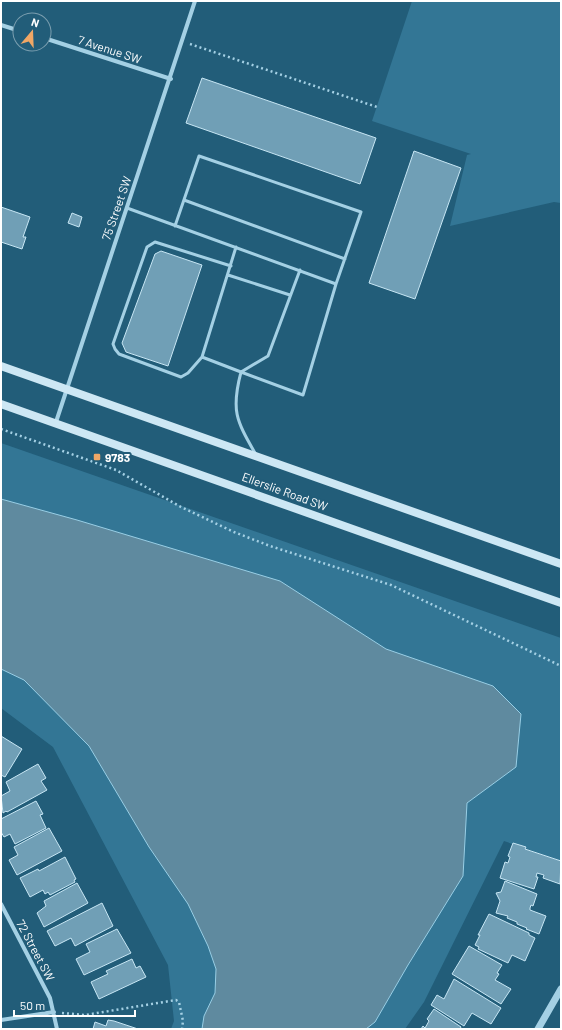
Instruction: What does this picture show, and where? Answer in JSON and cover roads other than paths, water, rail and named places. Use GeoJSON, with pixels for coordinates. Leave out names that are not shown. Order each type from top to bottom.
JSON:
{"type":"FeatureCollection","features":[{"type":"Feature","properties":{"kind":"main road","name":"Ellerslie Road SW"},"geometry":{"type":"LineString","coordinates":[[1,366],[561,564]]}},
{"type":"Feature","properties":{"kind":"main road","name":"Ellerslie Road SW"},"geometry":{"type":"LineString","coordinates":[[1,404],[56,422],[561,603]]}},
{"type":"Feature","properties":{"kind":"street","name":"75 Street SW"},"geometry":{"type":"LineString","coordinates":[[56,422],[171,79],[195,1]]}},
{"type":"Feature","properties":{"kind":"street"},"geometry":{"type":"LineString","coordinates":[[1,25],[12,28]]}},
{"type":"Feature","properties":{"kind":"street","name":"7 Avenue SW"},"geometry":{"type":"LineString","coordinates":[[52,41],[171,79]]}},
{"type":"Feature","properties":{"kind":"street","name":"72 Street SW"},"geometry":{"type":"LineString","coordinates":[[1,904],[50,998],[57,1029]]}},
{"type":"Feature","properties":{"kind":"street"},"geometry":{"type":"LineString","coordinates":[[538,1029],[561,989]]}},
{"type":"Feature","properties":{"kind":"street"},"geometry":{"type":"LineString","coordinates":[[1,1020],[54,1012]]}},
{"type":"Feature","properties":{"kind":"lane"},"geometry":{"type":"LineString","coordinates":[[175,226],[199,156],[361,212],[336,284],[303,395],[202,357]]}},
{"type":"Feature","properties":{"kind":"lane"},"geometry":{"type":"LineString","coordinates":[[184,200],[345,259]]}},
{"type":"Feature","properties":{"kind":"lane"},"geometry":{"type":"LineString","coordinates":[[127,208],[336,284]]}},
{"type":"Feature","properties":{"kind":"lane"},"geometry":{"type":"LineString","coordinates":[[231,266],[155,242],[147,247],[114,344],[119,354],[181,377],[188,373],[202,357],[231,266],[236,248]]}},
{"type":"Feature","properties":{"kind":"lane"},"geometry":{"type":"LineString","coordinates":[[258,457],[239,424],[235,395],[241,372],[268,356],[300,270]]}},
{"type":"Feature","properties":{"kind":"lane"},"geometry":{"type":"LineString","coordinates":[[228,274],[290,295]]}},
{"type":"Feature","properties":{"kind":"place","name":"9783"},"geometry":{"type":"Point","coordinates":[97,457]}}]}
